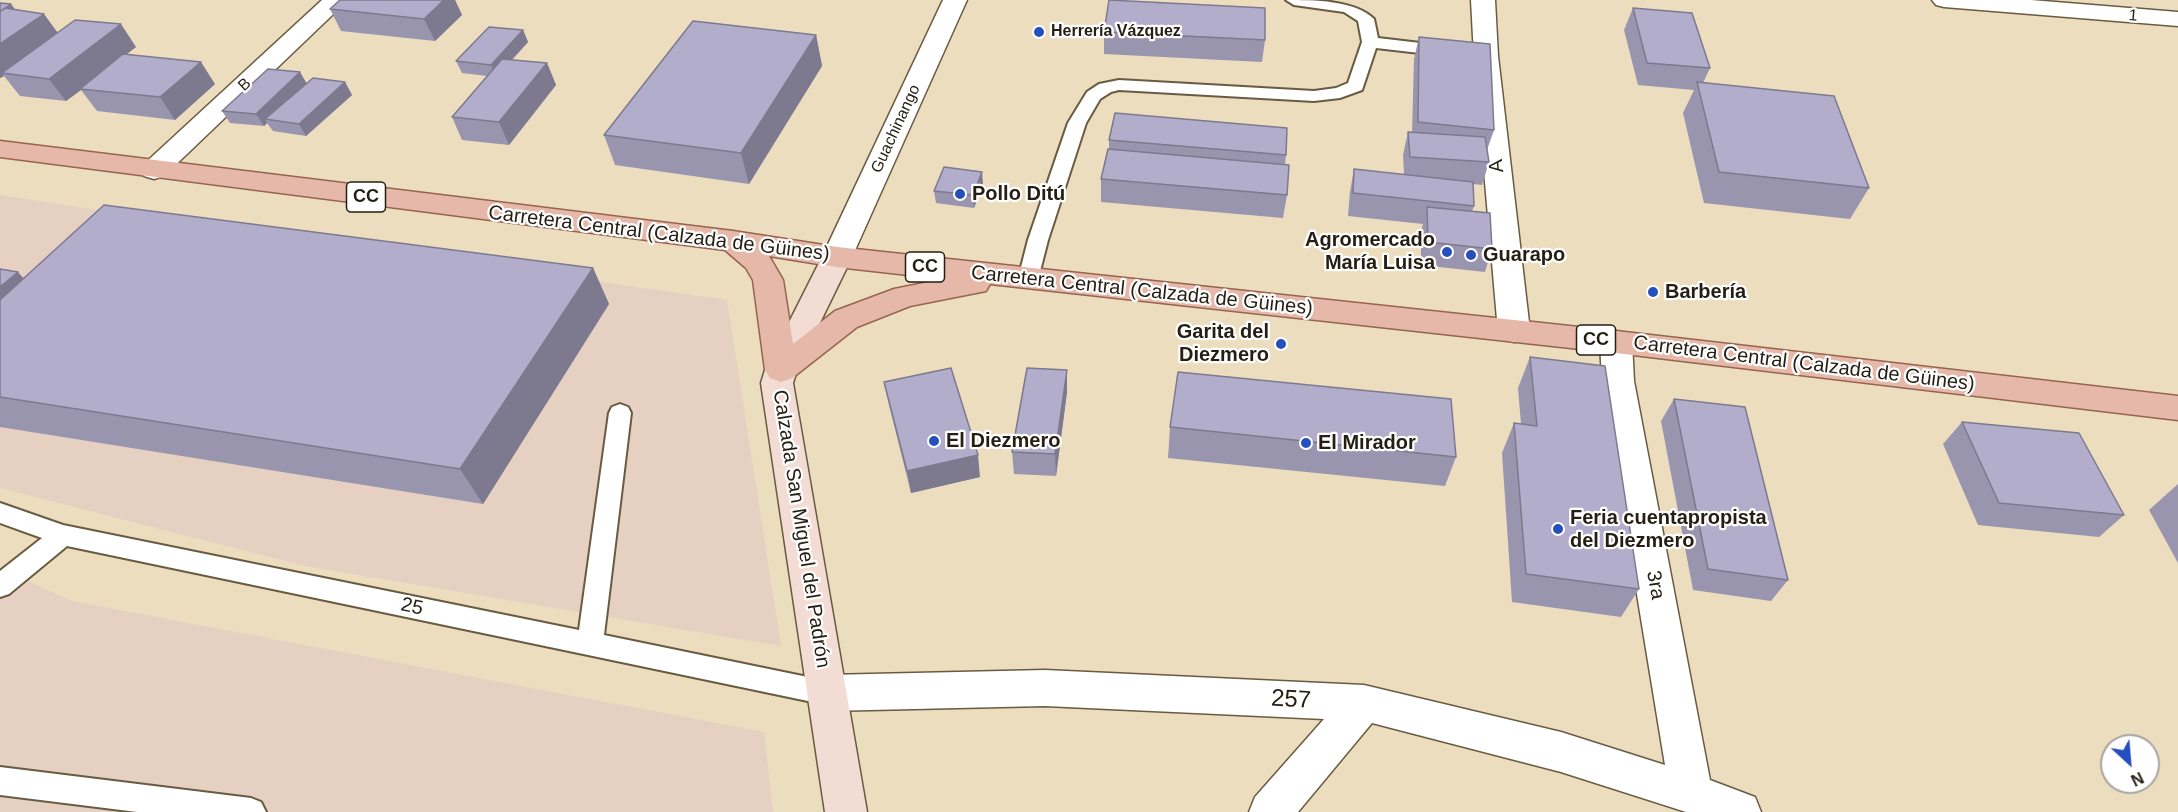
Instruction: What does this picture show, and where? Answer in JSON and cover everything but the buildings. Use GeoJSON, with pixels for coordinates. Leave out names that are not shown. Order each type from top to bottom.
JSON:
{"type":"FeatureCollection","features":[{"type":"Feature","properties":{"kind":"main road","name":"Carretera Central (Calzada de Güines)"},"geometry":{"type":"LineString","coordinates":[[0,150],[837,257],[1616,342],[2178,408]]}},
{"type":"Feature","properties":{"kind":"main road"},"geometry":{"type":"LineString","coordinates":[[733,242],[757,261],[768,280],[781,370],[846,320],[889,302],[905,296],[1021,278]]}},
{"type":"Feature","properties":{"kind":"main road","name":"Calzada San Miguel del Padrón"},"geometry":{"type":"LineString","coordinates":[[837,257],[781,370],[777,383],[846,812]]}},
{"type":"Feature","properties":{"kind":"street","name":"B"},"geometry":{"type":"LineString","coordinates":[[154,170],[336,0]]}},
{"type":"Feature","properties":{"kind":"street","name":"Guachinango"},"geometry":{"type":"LineString","coordinates":[[837,257],[955,0]]}},
{"type":"Feature","properties":{"kind":"street","name":"A"},"geometry":{"type":"LineString","coordinates":[[1483,0],[1475,54],[1514,331]]}},
{"type":"Feature","properties":{"kind":"street","name":"1"},"geometry":{"type":"LineString","coordinates":[[1944,0],[2178,19]]}},
{"type":"Feature","properties":{"kind":"street","name":"3ra"},"geometry":{"type":"LineString","coordinates":[[1616,342],[1620,393],[1691,793]]}},
{"type":"Feature","properties":{"kind":"street","name":"257"},"geometry":{"type":"LineString","coordinates":[[827,693],[1046,688],[1364,703],[1561,752],[1691,793],[1740,812]]}},
{"type":"Feature","properties":{"kind":"street"},"geometry":{"type":"LineString","coordinates":[[1270,812],[1364,703]]}},
{"type":"Feature","properties":{"kind":"lane"},"geometry":{"type":"LineString","coordinates":[[1021,278],[1038,240],[1077,123],[1093,96],[1105,88],[1119,85],[1314,96],[1340,93],[1356,86],[1370,42],[1366,19],[1349,8],[1294,0]]}},
{"type":"Feature","properties":{"kind":"lane"},"geometry":{"type":"LineString","coordinates":[[1370,42],[1475,54]]}},
{"type":"Feature","properties":{"kind":"lane"},"geometry":{"type":"LineString","coordinates":[[590,643],[620,412]]}},
{"type":"Feature","properties":{"kind":"lane","name":"25"},"geometry":{"type":"LineString","coordinates":[[0,513],[63,535],[827,693]]}},
{"type":"Feature","properties":{"kind":"lane"},"geometry":{"type":"LineString","coordinates":[[0,586],[63,535]]}},
{"type":"Feature","properties":{"kind":"lane"},"geometry":{"type":"LineString","coordinates":[[0,781],[251,812]]}},
{"type":"Feature","properties":{"kind":"shaded area"},"geometry":{"type":"Polygon","coordinates":[[[0,195],[727,300],[781,646],[305,566],[0,488],[0,195]]]}},
{"type":"Feature","properties":{"kind":"shaded area"},"geometry":{"type":"Polygon","coordinates":[[[0,569],[72,601],[764,732],[773,812],[0,812],[0,569]]]}},
{"type":"Feature","properties":{"kind":"place","name":"Herrería Vázquez"},"geometry":{"type":"Point","coordinates":[1039,32]}},
{"type":"Feature","properties":{"kind":"place","name":"Pollo Ditú"},"geometry":{"type":"Point","coordinates":[960,194]}},
{"type":"Feature","properties":{"kind":"place","name":"Agromercado María Luisa"},"geometry":{"type":"Point","coordinates":[1447,252]}},
{"type":"Feature","properties":{"kind":"place","name":"Guarapo"},"geometry":{"type":"Point","coordinates":[1471,255]}},
{"type":"Feature","properties":{"kind":"place","name":"Barbería"},"geometry":{"type":"Point","coordinates":[1653,292]}},
{"type":"Feature","properties":{"kind":"place","name":"Garita del Diezmero"},"geometry":{"type":"Point","coordinates":[1281,344]}},
{"type":"Feature","properties":{"kind":"place","name":"El Diezmero"},"geometry":{"type":"Point","coordinates":[934,441]}},
{"type":"Feature","properties":{"kind":"place","name":"El Mirador"},"geometry":{"type":"Point","coordinates":[1306,443]}},
{"type":"Feature","properties":{"kind":"place","name":"Feria cuentapropista del Diezmero"},"geometry":{"type":"Point","coordinates":[1558,529]}}]}
